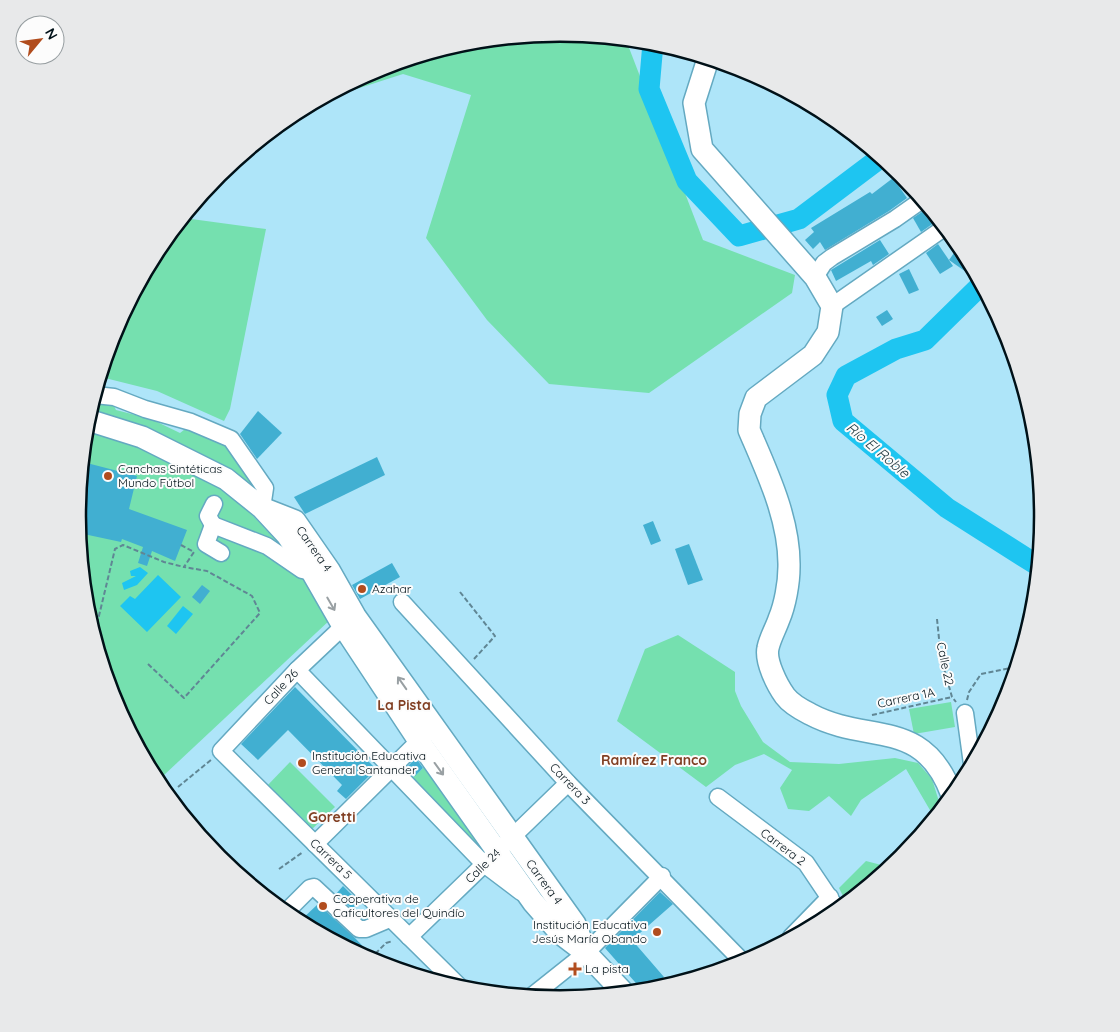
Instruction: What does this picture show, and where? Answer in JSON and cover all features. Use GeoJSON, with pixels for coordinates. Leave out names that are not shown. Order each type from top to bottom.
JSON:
{"type":"FeatureCollection","features":[{"type":"Feature","properties":{"kind":"main road"},"geometry":{"type":"LineString","coordinates":[[706,66],[694,103],[702,149],[815,277],[832,306],[828,332],[813,356],[756,398],[750,414],[749,430],[785,528],[789,568],[780,616],[767,649],[773,677],[786,698],[825,722],[898,737],[920,748],[936,763],[949,786]]}},
{"type":"Feature","properties":{"kind":"main road"},"geometry":{"type":"LineString","coordinates":[[96,423],[151,441],[226,479],[262,508]]}},
{"type":"Feature","properties":{"kind":"main road","name":"Carrera 4"},"geometry":{"type":"LineString","coordinates":[[262,508],[287,535],[349,621],[426,734],[512,837],[575,924],[586,953]]}},
{"type":"Feature","properties":{"kind":"main road","name":"Carrera 4"},"geometry":{"type":"LineString","coordinates":[[262,508],[294,521],[329,570],[349,621]]}},
{"type":"Feature","properties":{"kind":"main road","name":"Carrera 4"},"geometry":{"type":"LineString","coordinates":[[426,734],[491,858],[534,902],[560,934],[586,953],[617,986]]}},
{"type":"Feature","properties":{"kind":"street"},"geometry":{"type":"LineString","coordinates":[[815,277],[824,263],[832,257],[916,204]]}},
{"type":"Feature","properties":{"kind":"street"},"geometry":{"type":"LineString","coordinates":[[832,306],[939,232]]}},
{"type":"Feature","properties":{"kind":"street"},"geometry":{"type":"LineString","coordinates":[[102,396],[114,397],[145,409],[190,422],[231,439],[265,488],[262,508]]}},
{"type":"Feature","properties":{"kind":"street"},"geometry":{"type":"LineString","coordinates":[[214,504],[208,516],[213,525],[267,546],[302,570],[312,572]]}},
{"type":"Feature","properties":{"kind":"street"},"geometry":{"type":"LineString","coordinates":[[213,525],[206,544],[221,553]]}},
{"type":"Feature","properties":{"kind":"street","name":"Carrera 3"},"geometry":{"type":"LineString","coordinates":[[402,602],[568,783],[662,876],[736,955]]}},
{"type":"Feature","properties":{"kind":"street","name":"Calle 26"},"geometry":{"type":"LineString","coordinates":[[221,751],[297,670],[349,621]]}},
{"type":"Feature","properties":{"kind":"street","name":"Carrera 4"},"geometry":{"type":"LineString","coordinates":[[297,670],[390,768],[491,858]]}},
{"type":"Feature","properties":{"kind":"street"},"geometry":{"type":"LineString","coordinates":[[966,713],[971,752]]}},
{"type":"Feature","properties":{"kind":"street"},"geometry":{"type":"LineString","coordinates":[[315,844],[426,734]]}},
{"type":"Feature","properties":{"kind":"street","name":"Carrera 5"},"geometry":{"type":"LineString","coordinates":[[221,751],[448,976]]}},
{"type":"Feature","properties":{"kind":"street","name":"Calle 24"},"geometry":{"type":"LineString","coordinates":[[409,937],[568,783]]}},
{"type":"Feature","properties":{"kind":"street","name":"Carrera 2"},"geometry":{"type":"LineString","coordinates":[[718,797],[806,863],[834,902]]}},
{"type":"Feature","properties":{"kind":"street"},"geometry":{"type":"LineString","coordinates":[[541,989],[586,953],[662,876]]}},
{"type":"Feature","properties":{"kind":"street"},"geometry":{"type":"LineString","coordinates":[[292,906],[310,888],[314,887],[359,929],[366,929],[392,918]]}},
{"type":"Feature","properties":{"kind":"path"},"geometry":{"type":"LineString","coordinates":[[99,620],[114,549],[123,545],[164,562],[207,571],[252,596],[260,614],[184,698],[148,664]]}},
{"type":"Feature","properties":{"kind":"path"},"geometry":{"type":"LineString","coordinates":[[181,545],[194,552],[184,567]]}},
{"type":"Feature","properties":{"kind":"path"},"geometry":{"type":"LineString","coordinates":[[460,592],[495,636],[464,670]]}},
{"type":"Feature","properties":{"kind":"path","name":"Calle 22"},"geometry":{"type":"LineString","coordinates":[[937,619],[942,658],[952,697],[966,713]]}},
{"type":"Feature","properties":{"kind":"path"},"geometry":{"type":"LineString","coordinates":[[212,657],[216,661]]}},
{"type":"Feature","properties":{"kind":"path"},"geometry":{"type":"LineString","coordinates":[[966,713],[969,692],[982,674],[1008,669]]}},
{"type":"Feature","properties":{"kind":"path","name":"Carrera 1A"},"geometry":{"type":"LineString","coordinates":[[865,716],[952,697]]}},
{"type":"Feature","properties":{"kind":"path"},"geometry":{"type":"LineString","coordinates":[[178,787],[221,751]]}},
{"type":"Feature","properties":{"kind":"path"},"geometry":{"type":"LineString","coordinates":[[279,870],[315,844]]}},
{"type":"Feature","properties":{"kind":"path"},"geometry":{"type":"LineString","coordinates":[[377,952],[386,943],[409,937]]}},
{"type":"Feature","properties":{"kind":"green space"},"geometry":{"type":"Polygon","coordinates":[[[560,42],[629,48],[703,240],[795,275],[792,293],[649,393],[549,384],[487,320],[426,238],[471,95],[403,74],[353,90],[408,68],[437,59],[498,47],[560,42]]]}},
{"type":"Feature","properties":{"kind":"green space"},"geometry":{"type":"Polygon","coordinates":[[[191,219],[266,229],[230,409],[224,421],[157,391],[107,379],[135,307],[166,253],[191,219]]]}},
{"type":"Feature","properties":{"kind":"green space"},"geometry":{"type":"Polygon","coordinates":[[[102,398],[111,400],[116,410],[151,419],[180,433],[189,426],[231,445],[259,493],[169,440],[99,411],[102,398]]]}},
{"type":"Feature","properties":{"kind":"green space"},"geometry":{"type":"Polygon","coordinates":[[[94,434],[141,444],[221,486],[244,506],[293,559],[331,619],[164,775],[135,725],[123,697],[103,639],[96,608],[91,578],[86,516],[94,434]]]}},
{"type":"Feature","properties":{"kind":"green space"},"geometry":{"type":"Polygon","coordinates":[[[678,635],[735,672],[735,691],[741,706],[763,742],[790,762],[839,764],[895,758],[918,763],[932,779],[939,800],[930,811],[906,769],[861,800],[851,816],[829,796],[809,811],[788,809],[780,788],[792,770],[764,754],[735,765],[706,787],[617,721],[645,649],[678,635]]]}},
{"type":"Feature","properties":{"kind":"green space"},"geometry":{"type":"Polygon","coordinates":[[[951,702],[955,727],[914,734],[909,709],[951,702]]]}},
{"type":"Feature","properties":{"kind":"green space"},"geometry":{"type":"Polygon","coordinates":[[[290,762],[335,807],[309,832],[265,788],[290,762]]]}},
{"type":"Feature","properties":{"kind":"green space"},"geometry":{"type":"Polygon","coordinates":[[[428,764],[483,841],[478,845],[411,779],[428,764]]]}},
{"type":"Feature","properties":{"kind":"green space"},"geometry":{"type":"Polygon","coordinates":[[[866,861],[880,865],[843,896],[839,888],[866,861]]]}},
{"type":"Feature","properties":{"kind":"water"},"geometry":{"type":"Polygon","coordinates":[[[140,567],[148,573],[137,585],[124,590],[122,583],[136,576],[131,576],[130,571],[140,567]]]}},
{"type":"Feature","properties":{"kind":"water"},"geometry":{"type":"Polygon","coordinates":[[[158,575],[181,597],[147,632],[120,606],[130,596],[135,599],[158,575]]]}},
{"type":"Feature","properties":{"kind":"water"},"geometry":{"type":"Polygon","coordinates":[[[183,606],[193,614],[176,634],[167,626],[183,606]]]}},
{"type":"Feature","properties":{"kind":"building"},"geometry":{"type":"Polygon","coordinates":[[[892,179],[907,198],[825,250],[820,242],[813,249],[805,240],[814,232],[811,228],[870,192],[872,194],[892,179]]]}},
{"type":"Feature","properties":{"kind":"building"},"geometry":{"type":"Polygon","coordinates":[[[922,212],[933,224],[921,232],[913,218],[922,212]]]}},
{"type":"Feature","properties":{"kind":"building"},"geometry":{"type":"Polygon","coordinates":[[[880,240],[889,254],[873,265],[871,261],[836,281],[831,270],[880,240]]]}},
{"type":"Feature","properties":{"kind":"building"},"geometry":{"type":"Polygon","coordinates":[[[938,244],[953,266],[940,274],[926,253],[938,244]]]}},
{"type":"Feature","properties":{"kind":"building"},"geometry":{"type":"Polygon","coordinates":[[[954,253],[965,271],[949,260],[954,253]]]}},
{"type":"Feature","properties":{"kind":"building"},"geometry":{"type":"Polygon","coordinates":[[[909,269],[919,290],[909,294],[899,274],[909,269]]]}},
{"type":"Feature","properties":{"kind":"building"},"geometry":{"type":"Polygon","coordinates":[[[887,310],[893,319],[882,326],[876,317],[887,310]]]}},
{"type":"Feature","properties":{"kind":"building"},"geometry":{"type":"Polygon","coordinates":[[[258,411],[282,433],[257,459],[240,434],[258,411]]]}},
{"type":"Feature","properties":{"kind":"building"},"geometry":{"type":"Polygon","coordinates":[[[377,457],[385,475],[305,514],[294,497],[377,457]]]}},
{"type":"Feature","properties":{"kind":"building"},"geometry":{"type":"Polygon","coordinates":[[[90,464],[137,476],[129,509],[187,530],[175,561],[152,551],[147,566],[138,563],[143,547],[122,539],[121,542],[87,535],[86,516],[90,464]]]}},
{"type":"Feature","properties":{"kind":"building"},"geometry":{"type":"Polygon","coordinates":[[[653,521],[661,541],[651,545],[643,525],[653,521]]]}},
{"type":"Feature","properties":{"kind":"building"},"geometry":{"type":"Polygon","coordinates":[[[689,544],[703,580],[688,585],[675,549],[689,544]]]}},
{"type":"Feature","properties":{"kind":"building"},"geometry":{"type":"Polygon","coordinates":[[[392,563],[400,577],[360,599],[352,585],[392,563]]]}},
{"type":"Feature","properties":{"kind":"building"},"geometry":{"type":"Polygon","coordinates":[[[202,585],[210,591],[200,604],[192,597],[202,585]]]}},
{"type":"Feature","properties":{"kind":"building"},"geometry":{"type":"Polygon","coordinates":[[[295,687],[376,769],[346,799],[337,791],[342,785],[288,730],[258,760],[241,744],[295,687]]]}},
{"type":"Feature","properties":{"kind":"building"},"geometry":{"type":"Polygon","coordinates":[[[416,758],[423,768],[415,776],[407,767],[416,758]]]}},
{"type":"Feature","properties":{"kind":"building"},"geometry":{"type":"Polygon","coordinates":[[[343,886],[359,902],[352,909],[336,894],[343,886]]]}},
{"type":"Feature","properties":{"kind":"building"},"geometry":{"type":"Polygon","coordinates":[[[660,892],[673,904],[632,940],[664,977],[636,983],[605,948],[660,892]]]}},
{"type":"Feature","properties":{"kind":"building"},"geometry":{"type":"Polygon","coordinates":[[[318,904],[363,946],[323,926],[306,915],[318,904]]]}},
{"type":"Feature","properties":{"kind":"waterway","name":"Río El Roble"},"geometry":{"type":"LineString","coordinates":[[652,52],[649,89],[687,181],[739,236],[799,219],[874,162]]}},
{"type":"Feature","properties":{"kind":"waterway","name":"Río El Roble"},"geometry":{"type":"LineString","coordinates":[[976,290],[925,340],[896,349],[846,376],[837,395],[843,421],[947,508],[1031,561]]}},
{"type":"Feature","properties":{"kind":"place","name":"Canchas Sintéticas Mundo Fútbol"},"geometry":{"type":"Point","coordinates":[108,476]}},
{"type":"Feature","properties":{"kind":"place","name":"Azahar"},"geometry":{"type":"Point","coordinates":[362,589]}},
{"type":"Feature","properties":{"kind":"place","name":"Institución Educativa General Santander"},"geometry":{"type":"Point","coordinates":[302,763]}},
{"type":"Feature","properties":{"kind":"place","name":"Cooperativa de Caficultores del Quindío"},"geometry":{"type":"Point","coordinates":[323,906]}},
{"type":"Feature","properties":{"kind":"place","name":"Institución Educativa Jesús María Obando"},"geometry":{"type":"Point","coordinates":[657,932]}},
{"type":"Feature","properties":{"kind":"place","name":"La pista"},"geometry":{"type":"Point","coordinates":[575,969]}},
{"type":"Feature","properties":{"kind":"district","name":"La Pista"},"geometry":{"type":"Point","coordinates":[404,705]}},
{"type":"Feature","properties":{"kind":"district","name":"Ramírez Franco"},"geometry":{"type":"Point","coordinates":[654,760]}},
{"type":"Feature","properties":{"kind":"district","name":"Goretti"},"geometry":{"type":"Point","coordinates":[332,817]}}]}
